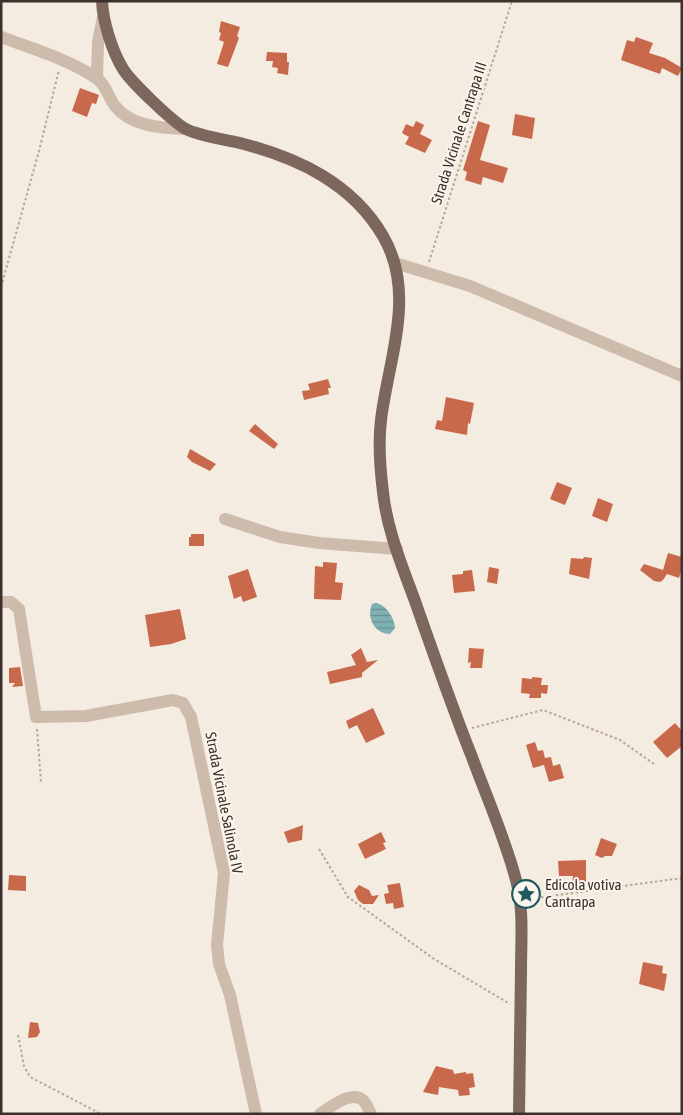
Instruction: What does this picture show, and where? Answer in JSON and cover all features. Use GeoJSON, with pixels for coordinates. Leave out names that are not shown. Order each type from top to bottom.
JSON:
{"type":"FeatureCollection","features":[{"type":"Feature","properties":{"kind":"main road"},"geometry":{"type":"LineString","coordinates":[[102,1],[103,17],[124,70],[151,99],[186,129],[271,151],[305,165],[335,182],[367,212],[384,238],[396,263],[400,295],[399,322],[381,420],[379,452],[383,495],[388,523],[396,549],[462,731],[505,842],[518,883],[522,923],[519,1114]]}},
{"type":"Feature","properties":{"kind":"street"},"geometry":{"type":"LineString","coordinates":[[97,78],[98,42],[103,17]]}},
{"type":"Feature","properties":{"kind":"street"},"geometry":{"type":"LineString","coordinates":[[1,37],[62,60],[97,78],[116,107],[134,121],[155,128],[186,129]]}},
{"type":"Feature","properties":{"kind":"street"},"geometry":{"type":"LineString","coordinates":[[396,263],[470,286],[682,376]]}},
{"type":"Feature","properties":{"kind":"street"},"geometry":{"type":"LineString","coordinates":[[225,518],[280,537],[319,543],[396,549]]}},
{"type":"Feature","properties":{"kind":"street"},"geometry":{"type":"LineString","coordinates":[[1,602],[11,602],[18,609],[36,717]]}},
{"type":"Feature","properties":{"kind":"street","name":"Strada Vicinale Salinola IV"},"geometry":{"type":"LineString","coordinates":[[36,717],[86,716],[173,700],[183,703],[191,718],[224,873],[217,945],[219,964],[230,995],[256,1114]]}},
{"type":"Feature","properties":{"kind":"street"},"geometry":{"type":"LineString","coordinates":[[320,1114],[349,1097],[356,1096],[363,1101],[371,1114]]}},
{"type":"Feature","properties":{"kind":"path","name":"Strada Vicinale Cantrapa III"},"geometry":{"type":"LineString","coordinates":[[426,272],[512,1]]}},
{"type":"Feature","properties":{"kind":"path"},"geometry":{"type":"LineString","coordinates":[[1,287],[62,60]]}},
{"type":"Feature","properties":{"kind":"path"},"geometry":{"type":"LineString","coordinates":[[462,731],[543,710],[620,740],[654,764]]}},
{"type":"Feature","properties":{"kind":"path"},"geometry":{"type":"LineString","coordinates":[[36,717],[41,782]]}},
{"type":"Feature","properties":{"kind":"path"},"geometry":{"type":"LineString","coordinates":[[319,849],[348,897],[434,959],[520,1010]]}},
{"type":"Feature","properties":{"kind":"path"},"geometry":{"type":"LineString","coordinates":[[519,896],[536,898],[682,878]]}},
{"type":"Feature","properties":{"kind":"path"},"geometry":{"type":"LineString","coordinates":[[18,1035],[24,1066],[30,1077],[101,1114]]}},
{"type":"Feature","properties":{"kind":"water"},"geometry":{"type":"Polygon","coordinates":[[[376,603],[389,612],[393,620],[395,628],[390,634],[380,631],[371,620],[370,609],[372,604],[376,603]]]}},
{"type":"Feature","properties":{"kind":"building"},"geometry":{"type":"Polygon","coordinates":[[[221,21],[240,27],[237,36],[239,38],[228,67],[217,64],[224,42],[219,40],[221,21]]]}},
{"type":"Feature","properties":{"kind":"building"},"geometry":{"type":"Polygon","coordinates":[[[636,37],[653,43],[649,53],[665,58],[682,68],[678,76],[662,68],[660,74],[621,60],[627,40],[634,42],[636,37]]]}},
{"type":"Feature","properties":{"kind":"building"},"geometry":{"type":"Polygon","coordinates":[[[267,52],[287,53],[287,62],[289,62],[288,75],[277,73],[278,68],[272,67],[273,61],[266,61],[267,52]]]}},
{"type":"Feature","properties":{"kind":"building"},"geometry":{"type":"Polygon","coordinates":[[[80,88],[99,95],[96,104],[92,103],[87,117],[72,111],[80,88]]]}},
{"type":"Feature","properties":{"kind":"building"},"geometry":{"type":"Polygon","coordinates":[[[515,114],[535,118],[532,139],[512,135],[515,114]]]}},
{"type":"Feature","properties":{"kind":"building"},"geometry":{"type":"Polygon","coordinates":[[[416,121],[424,125],[420,134],[432,140],[425,153],[405,144],[409,137],[402,133],[406,124],[413,127],[416,121]]]}},
{"type":"Feature","properties":{"kind":"building"},"geometry":{"type":"Polygon","coordinates":[[[478,121],[490,125],[480,160],[508,168],[503,183],[483,177],[481,185],[465,180],[467,172],[463,170],[478,121]]]}},
{"type":"Feature","properties":{"kind":"building"},"geometry":{"type":"Polygon","coordinates":[[[328,379],[331,388],[328,388],[329,394],[304,400],[302,391],[310,390],[308,384],[328,379]]]}},
{"type":"Feature","properties":{"kind":"building"},"geometry":{"type":"Polygon","coordinates":[[[446,397],[474,403],[470,424],[468,423],[467,435],[435,429],[437,420],[442,421],[446,397]]]}},
{"type":"Feature","properties":{"kind":"building"},"geometry":{"type":"Polygon","coordinates":[[[255,424],[278,444],[274,449],[249,431],[255,424]]]}},
{"type":"Feature","properties":{"kind":"building"},"geometry":{"type":"Polygon","coordinates":[[[190,449],[216,464],[210,471],[192,462],[187,457],[190,449]]]}},
{"type":"Feature","properties":{"kind":"building"},"geometry":{"type":"Polygon","coordinates":[[[557,482],[572,488],[565,505],[550,499],[557,482]]]}},
{"type":"Feature","properties":{"kind":"building"},"geometry":{"type":"Polygon","coordinates":[[[598,498],[613,504],[607,522],[592,516],[598,498]]]}},
{"type":"Feature","properties":{"kind":"building"},"geometry":{"type":"Polygon","coordinates":[[[191,534],[204,534],[204,546],[189,546],[191,534]]]}},
{"type":"Feature","properties":{"kind":"building"},"geometry":{"type":"Polygon","coordinates":[[[668,553],[682,557],[682,568],[679,578],[667,574],[660,582],[654,581],[640,570],[644,564],[663,570],[668,553]]]}},
{"type":"Feature","properties":{"kind":"building"},"geometry":{"type":"Polygon","coordinates":[[[584,557],[592,558],[589,579],[569,574],[571,558],[583,559],[584,557]]]}},
{"type":"Feature","properties":{"kind":"building"},"geometry":{"type":"Polygon","coordinates":[[[323,562],[337,563],[335,582],[343,583],[341,600],[314,599],[315,566],[323,567],[323,562]]]}},
{"type":"Feature","properties":{"kind":"building"},"geometry":{"type":"Polygon","coordinates":[[[489,567],[499,569],[497,584],[487,582],[489,567]]]}},
{"type":"Feature","properties":{"kind":"building"},"geometry":{"type":"Polygon","coordinates":[[[248,569],[257,597],[243,602],[241,596],[234,599],[228,576],[248,569]]]}},
{"type":"Feature","properties":{"kind":"building"},"geometry":{"type":"Polygon","coordinates":[[[472,570],[475,591],[454,593],[452,575],[463,574],[463,571],[472,570]]]}},
{"type":"Feature","properties":{"kind":"building"},"geometry":{"type":"Polygon","coordinates":[[[180,609],[186,639],[171,644],[150,647],[145,615],[180,609]]]}},
{"type":"Feature","properties":{"kind":"building"},"geometry":{"type":"Polygon","coordinates":[[[361,648],[367,662],[378,660],[362,673],[362,677],[330,684],[327,672],[356,665],[351,655],[361,648]]]}},
{"type":"Feature","properties":{"kind":"building"},"geometry":{"type":"Polygon","coordinates":[[[469,648],[484,649],[482,668],[470,668],[471,662],[468,663],[469,648]]]}},
{"type":"Feature","properties":{"kind":"building"},"geometry":{"type":"Polygon","coordinates":[[[20,667],[23,686],[12,687],[15,683],[9,683],[9,668],[20,667]]]}},
{"type":"Feature","properties":{"kind":"building"},"geometry":{"type":"Polygon","coordinates":[[[532,677],[542,678],[541,685],[548,685],[547,694],[541,693],[541,698],[529,698],[530,694],[521,693],[522,678],[532,679],[532,677]]]}},
{"type":"Feature","properties":{"kind":"building"},"geometry":{"type":"Polygon","coordinates":[[[373,708],[385,734],[366,743],[357,725],[349,729],[346,721],[373,708]]]}},
{"type":"Feature","properties":{"kind":"building"},"geometry":{"type":"Polygon","coordinates":[[[675,723],[682,731],[682,746],[667,758],[653,742],[675,723]]]}},
{"type":"Feature","properties":{"kind":"building"},"geometry":{"type":"Polygon","coordinates":[[[535,742],[538,751],[543,750],[545,758],[551,757],[553,766],[560,764],[564,778],[549,782],[544,765],[533,768],[526,745],[535,742]]]}},
{"type":"Feature","properties":{"kind":"building"},"geometry":{"type":"Polygon","coordinates":[[[303,825],[302,840],[288,843],[284,832],[303,825]]]}},
{"type":"Feature","properties":{"kind":"building"},"geometry":{"type":"Polygon","coordinates":[[[381,832],[386,842],[383,843],[386,849],[365,859],[358,844],[381,832]]]}},
{"type":"Feature","properties":{"kind":"building"},"geometry":{"type":"Polygon","coordinates":[[[601,838],[617,844],[612,856],[602,858],[595,855],[601,838]]]}},
{"type":"Feature","properties":{"kind":"building"},"geometry":{"type":"Polygon","coordinates":[[[586,860],[586,885],[572,884],[573,876],[559,876],[558,861],[586,860]]]}},
{"type":"Feature","properties":{"kind":"building"},"geometry":{"type":"Polygon","coordinates":[[[9,875],[26,876],[26,891],[8,890],[9,875]]]}},
{"type":"Feature","properties":{"kind":"building"},"geometry":{"type":"Polygon","coordinates":[[[400,883],[404,907],[394,909],[393,903],[386,904],[384,894],[389,893],[387,885],[400,883]]]}},
{"type":"Feature","properties":{"kind":"building"},"geometry":{"type":"Polygon","coordinates":[[[359,885],[369,890],[372,896],[379,895],[373,904],[363,904],[358,900],[354,891],[359,885]]]}},
{"type":"Feature","properties":{"kind":"building"},"geometry":{"type":"Polygon","coordinates":[[[643,962],[663,966],[662,973],[667,974],[664,991],[639,984],[643,962]]]}},
{"type":"Feature","properties":{"kind":"building"},"geometry":{"type":"Polygon","coordinates":[[[30,1022],[38,1023],[40,1032],[37,1037],[28,1038],[30,1022]]]}},
{"type":"Feature","properties":{"kind":"building"},"geometry":{"type":"Polygon","coordinates":[[[436,1066],[453,1070],[454,1074],[473,1073],[475,1087],[469,1088],[470,1095],[459,1096],[458,1090],[439,1087],[438,1095],[423,1092],[436,1066]]]}},
{"type":"Feature","properties":{"kind":"place","name":"Edicola votiva Cantrapa"},"geometry":{"type":"Point","coordinates":[526,894]}}]}
